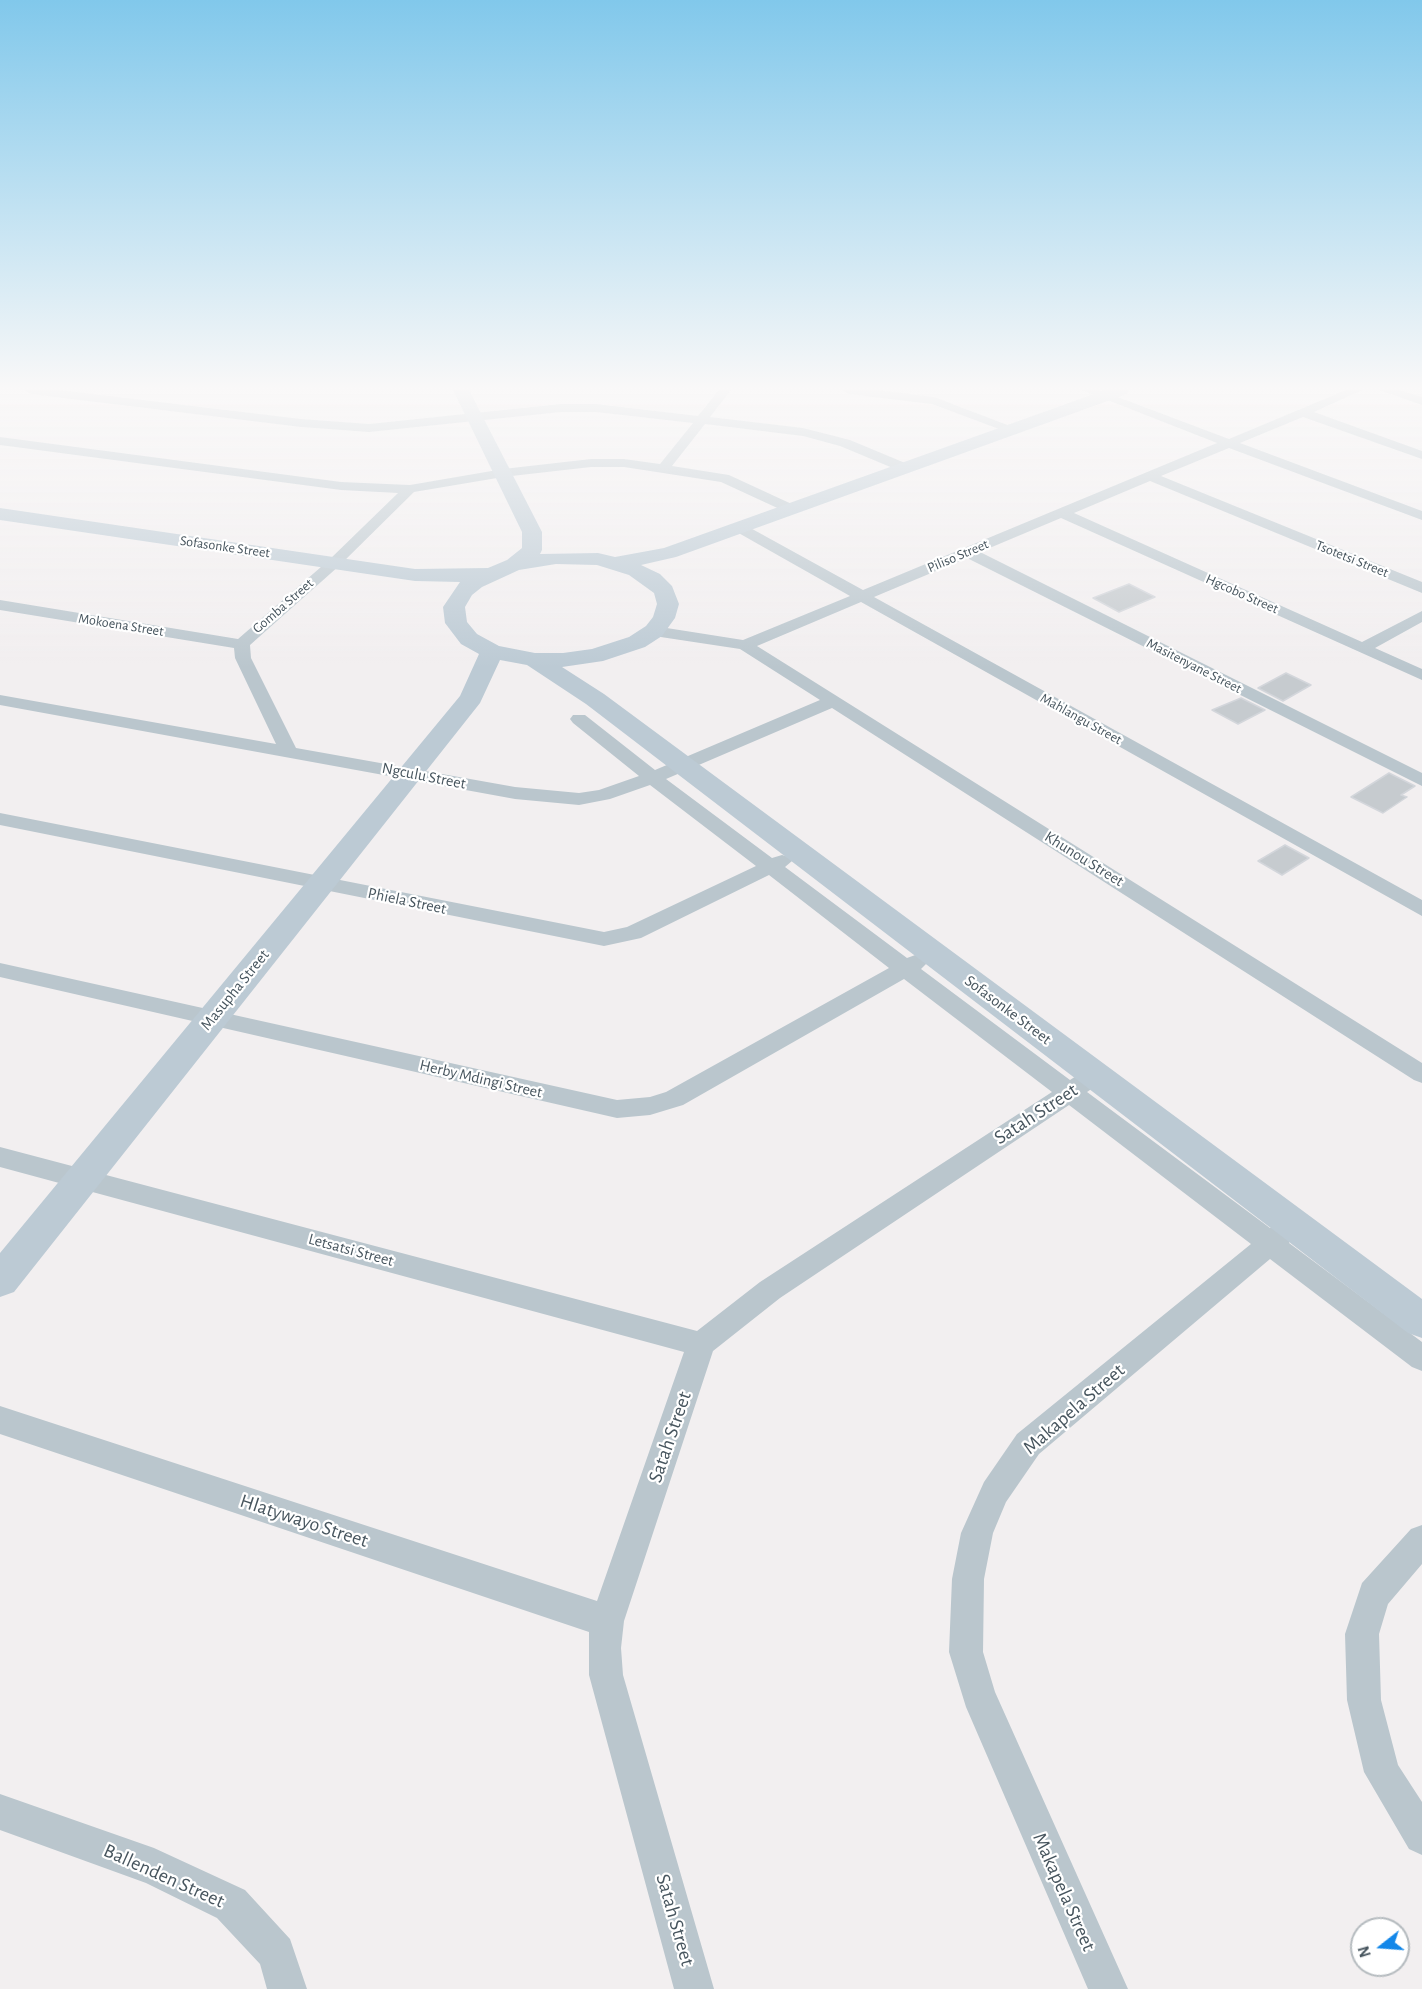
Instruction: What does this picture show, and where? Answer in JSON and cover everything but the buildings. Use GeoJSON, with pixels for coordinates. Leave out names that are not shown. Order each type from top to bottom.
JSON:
{"type":"FeatureCollection","features":[{"type":"Feature","properties":{"kind":"street"},"geometry":{"type":"LineString","coordinates":[[315,483],[362,489],[410,489],[446,483]]}},
{"type":"Feature","properties":{"kind":"street"},"geometry":{"type":"LineString","coordinates":[[508,483],[532,532],[532,550],[514,564]]}},
{"type":"Feature","properties":{"kind":"street"},"geometry":{"type":"LineString","coordinates":[[734,483],[791,509]]}},
{"type":"Feature","properties":{"kind":"street"},"geometry":{"type":"LineString","coordinates":[[617,563],[669,553],[864,483]]}},
{"type":"Feature","properties":{"kind":"street","name":"Piliso Street"},"geometry":{"type":"LineString","coordinates":[[745,645],[1133,483]]}},
{"type":"Feature","properties":{"kind":"street","name":"Tsotetsi Street"},"geometry":{"type":"LineString","coordinates":[[1166,483],[1422,588]]}},
{"type":"Feature","properties":{"kind":"street"},"geometry":{"type":"LineString","coordinates":[[1334,483],[1422,516]]}},
{"type":"Feature","properties":{"kind":"street","name":"Gomba Street"},"geometry":{"type":"LineString","coordinates":[[288,750],[243,658],[242,644],[334,563],[410,489]]}},
{"type":"Feature","properties":{"kind":"street","name":"Hgcobo Street"},"geometry":{"type":"LineString","coordinates":[[1062,513],[1422,675]]}},
{"type":"Feature","properties":{"kind":"street","name":"Sofasonke Street"},"geometry":{"type":"LineString","coordinates":[[0,514],[415,575],[450,584],[463,591]]}},
{"type":"Feature","properties":{"kind":"street","name":"Mahlangu Street"},"geometry":{"type":"LineString","coordinates":[[740,528],[1422,909]]}},
{"type":"Feature","properties":{"kind":"street"},"geometry":{"type":"LineString","coordinates":[[532,532],[577,558]]}},
{"type":"Feature","properties":{"kind":"street","name":"Masitenyane Street"},"geometry":{"type":"LineString","coordinates":[[967,552],[1422,780]]}},
{"type":"Feature","properties":{"kind":"street"},"geometry":{"type":"LineString","coordinates":[[669,553],[652,579],[663,591],[668,604],[664,618],[654,631],[745,645]]}},
{"type":"Feature","properties":{"kind":"street","name":"Sofasonke Street"},"geometry":{"type":"LineString","coordinates":[[652,579],[617,563],[556,558],[514,564],[487,574],[463,591],[454,607],[456,623],[469,639],[492,651],[529,659],[562,660],[596,656],[637,642],[654,631]]}},
{"type":"Feature","properties":{"kind":"street","name":"Sofasonke Street"},"geometry":{"type":"LineString","coordinates":[[415,575],[487,574]]}},
{"type":"Feature","properties":{"kind":"street","name":"Mokoena Street"},"geometry":{"type":"LineString","coordinates":[[0,605],[242,644]]}},
{"type":"Feature","properties":{"kind":"street"},"geometry":{"type":"LineString","coordinates":[[1362,648],[1422,616]]}},
{"type":"Feature","properties":{"kind":"street","name":"Khunou Street"},"geometry":{"type":"LineString","coordinates":[[745,645],[1422,1074]]}},
{"type":"Feature","properties":{"kind":"street","name":"Masupha Street"},"geometry":{"type":"LineString","coordinates":[[0,1281],[471,698],[492,651]]}},
{"type":"Feature","properties":{"kind":"street"},"geometry":{"type":"LineString","coordinates":[[596,656],[587,674],[587,709],[653,778],[770,866],[919,960],[1068,1092],[1281,1234],[1422,1358]]}},
{"type":"Feature","properties":{"kind":"street","name":"Sofasonke Street"},"geometry":{"type":"LineString","coordinates":[[529,659],[587,709],[683,765],[800,853],[919,960],[1095,1075],[1281,1234],[1422,1322]]}},
{"type":"Feature","properties":{"kind":"street","name":"Masupha Street"},"geometry":{"type":"LineString","coordinates":[[471,698],[529,659]]}},
{"type":"Feature","properties":{"kind":"street","name":"Ngculu Street"},"geometry":{"type":"LineString","coordinates":[[0,700],[288,750],[515,793],[570,799],[603,795],[653,778],[834,701]]}},
{"type":"Feature","properties":{"kind":"street","name":"Phiela Street"},"geometry":{"type":"LineString","coordinates":[[0,819],[604,939],[633,933],[800,853]]}},
{"type":"Feature","properties":{"kind":"street","name":"Herby Mdingi Street"},"geometry":{"type":"LineString","coordinates":[[0,970],[602,1107],[632,1108],[674,1099],[919,960]]}},
{"type":"Feature","properties":{"kind":"street","name":"Satah Street"},"geometry":{"type":"LineString","coordinates":[[694,1989],[606,1675],[604,1648],[607,1621],[701,1344],[770,1290],[1095,1075]]}},
{"type":"Feature","properties":{"kind":"street","name":"Letsatsi Street"},"geometry":{"type":"LineString","coordinates":[[0,1157],[701,1344]]}},
{"type":"Feature","properties":{"kind":"street","name":"Makapela Street"},"geometry":{"type":"LineString","coordinates":[[1108,1989],[978,1695],[966,1652],[965,1613],[968,1579],[977,1533],[995,1492],[1028,1444],[1281,1234]]}},
{"type":"Feature","properties":{"kind":"street","name":"Hlatywayo Street"},"geometry":{"type":"LineString","coordinates":[[0,1420],[607,1621]]}},
{"type":"Feature","properties":{"kind":"street"},"geometry":{"type":"LineString","coordinates":[[1422,1539],[1374,1594],[1362,1634],[1364,1700],[1382,1772],[1422,1836]]}},
{"type":"Feature","properties":{"kind":"street","name":"Ballenden Street"},"geometry":{"type":"LineString","coordinates":[[0,1812],[154,1867],[231,1904],[276,1953],[287,1989]]}}]}
